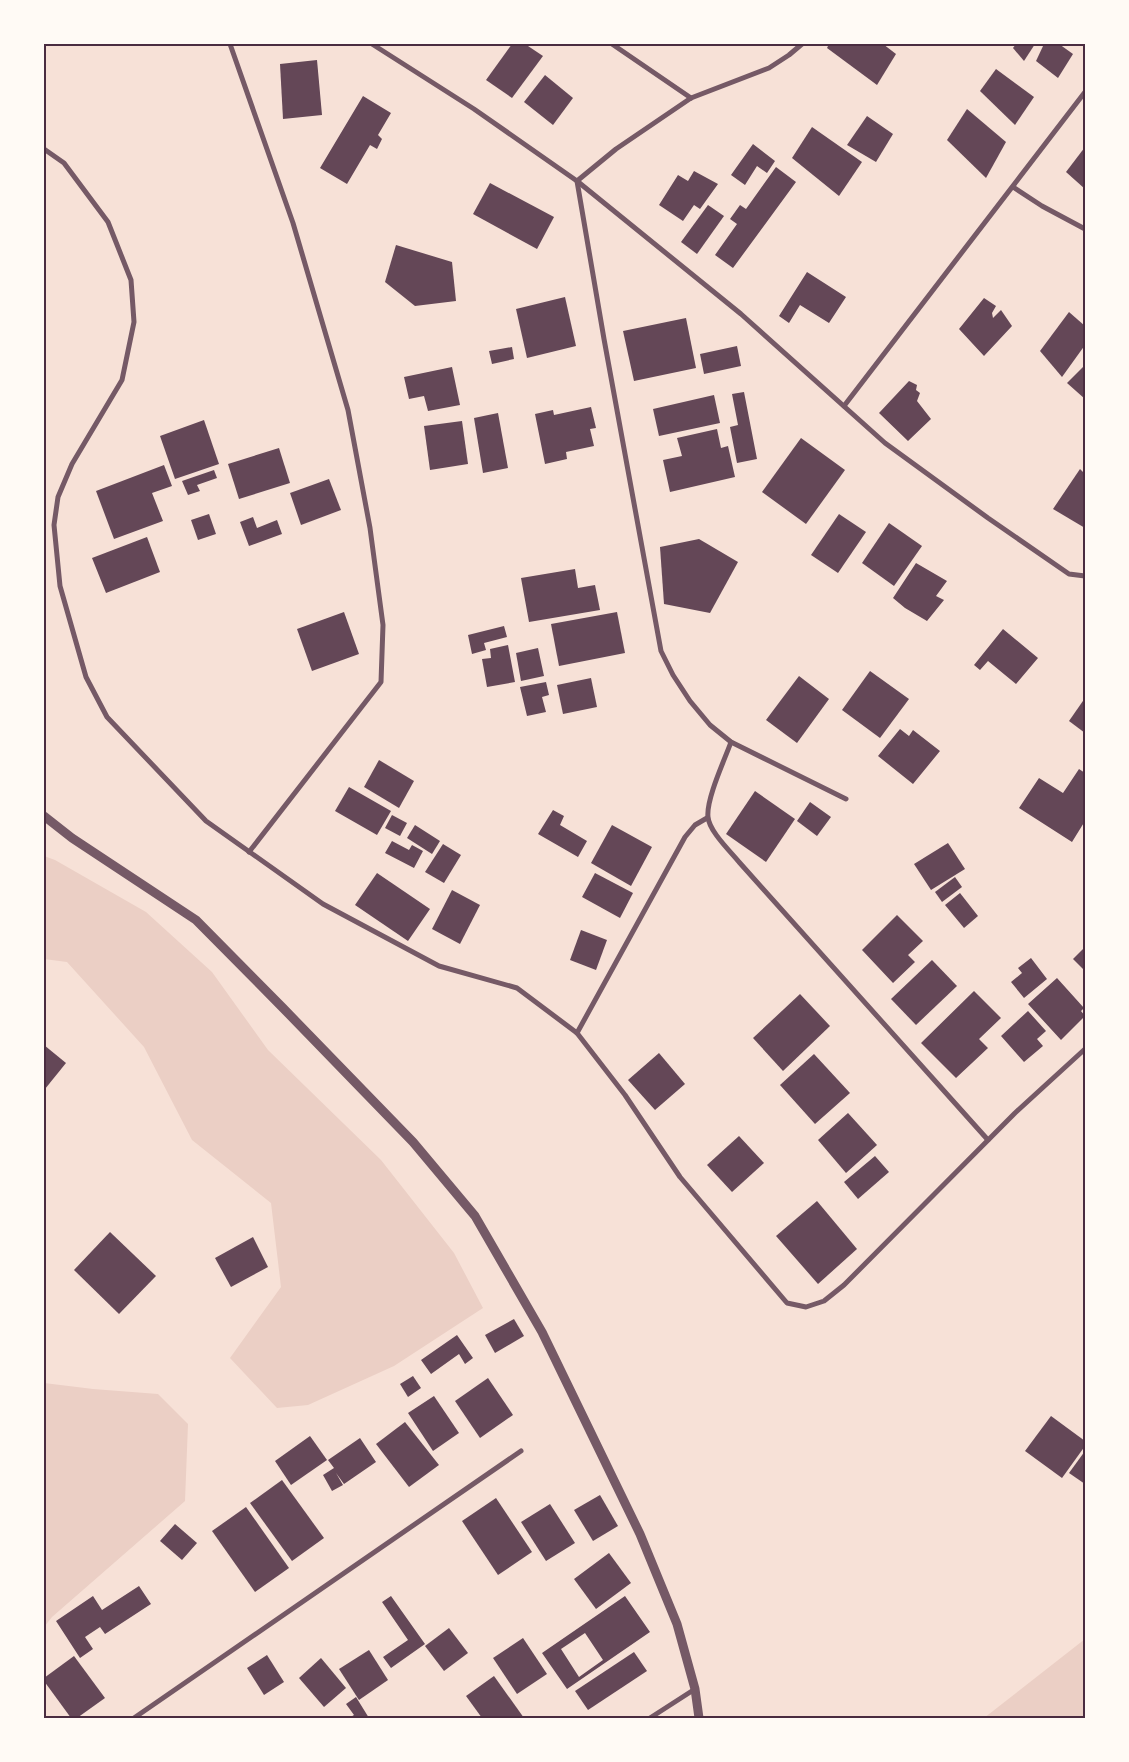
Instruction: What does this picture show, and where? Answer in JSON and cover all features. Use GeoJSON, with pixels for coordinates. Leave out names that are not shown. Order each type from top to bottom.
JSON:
{"type":"FeatureCollection","features":[{"type":"Feature","properties":{"kind":"street"},"geometry":{"type":"LineString","coordinates":[[230,44],[292,223],[348,410],[370,528],[383,625],[381,682],[249,852]]}},
{"type":"Feature","properties":{"kind":"street"},"geometry":{"type":"LineString","coordinates":[[372,44],[474,109],[577,180],[741,314],[885,443],[1069,574],[1085,576]]}},
{"type":"Feature","properties":{"kind":"street"},"geometry":{"type":"LineString","coordinates":[[612,44],[691,98]]}},
{"type":"Feature","properties":{"kind":"street"},"geometry":{"type":"LineString","coordinates":[[577,180],[616,149],[691,98],[769,68],[802,44]]}},
{"type":"Feature","properties":{"kind":"street"},"geometry":{"type":"LineString","coordinates":[[844,406],[1085,92]]}},
{"type":"Feature","properties":{"kind":"street"},"geometry":{"type":"LineString","coordinates":[[44,149],[64,163],[108,222],[131,280],[134,322],[122,380],[72,464],[58,497],[54,524],[60,586],[86,677],[107,717],[206,821],[323,904],[439,966],[517,988],[577,1033],[625,1095],[680,1178],[787,1303],[806,1307],[824,1301],[844,1285],[1014,1113],[1085,1049]]}},
{"type":"Feature","properties":{"kind":"street"},"geometry":{"type":"LineString","coordinates":[[577,180],[661,651],[673,675],[690,701],[710,725],[731,742],[846,800]]}},
{"type":"Feature","properties":{"kind":"street"},"geometry":{"type":"LineString","coordinates":[[1013,187],[1042,206],[1085,229]]}},
{"type":"Feature","properties":{"kind":"street"},"geometry":{"type":"LineString","coordinates":[[731,742],[710,799],[708,818],[714,831],[739,862],[988,1140]]}},
{"type":"Feature","properties":{"kind":"street"},"geometry":{"type":"LineString","coordinates":[[44,816],[72,838],[196,920],[413,1142],[474,1216],[542,1332],[640,1534],[677,1624],[694,1689],[699,1718]]}},
{"type":"Feature","properties":{"kind":"street"},"geometry":{"type":"LineString","coordinates":[[577,1033],[681,844],[695,826],[708,818]]}},
{"type":"Feature","properties":{"kind":"street"},"geometry":{"type":"LineString","coordinates":[[134,1718],[521,1451]]}},
{"type":"Feature","properties":{"kind":"street"},"geometry":{"type":"LineString","coordinates":[[650,1718],[694,1689]]}},
{"type":"Feature","properties":{"kind":"shaded area"},"geometry":{"type":"Polygon","coordinates":[[[44,856],[55,860],[146,912],[212,972],[268,1050],[381,1160],[454,1253],[483,1308],[394,1366],[308,1405],[277,1408],[230,1358],[281,1287],[271,1203],[192,1140],[144,1047],[67,962],[44,959],[44,856]]]}},
{"type":"Feature","properties":{"kind":"shaded area"},"geometry":{"type":"Polygon","coordinates":[[[44,1383],[158,1394],[188,1424],[185,1501],[52,1617],[44,1627],[44,1383]]]}},
{"type":"Feature","properties":{"kind":"shaded area"},"geometry":{"type":"Polygon","coordinates":[[[1085,1639],[1085,1718],[984,1718],[1085,1639]]]}},
{"type":"Feature","properties":{"kind":"building"},"geometry":{"type":"Polygon","coordinates":[[[512,44],[525,44],[543,56],[512,98],[486,80],[512,44]]]}},
{"type":"Feature","properties":{"kind":"building"},"geometry":{"type":"Polygon","coordinates":[[[829,44],[883,44],[896,54],[877,85],[827,48],[829,44]]]}},
{"type":"Feature","properties":{"kind":"building"},"geometry":{"type":"Polygon","coordinates":[[[1016,44],[1035,44],[1024,61],[1013,48],[1016,44]]]}},
{"type":"Feature","properties":{"kind":"building"},"geometry":{"type":"Polygon","coordinates":[[[1044,44],[1059,44],[1073,54],[1058,78],[1036,61],[1044,44]]]}},
{"type":"Feature","properties":{"kind":"building"},"geometry":{"type":"Polygon","coordinates":[[[317,60],[322,115],[283,119],[280,64],[317,60]]]}},
{"type":"Feature","properties":{"kind":"building"},"geometry":{"type":"Polygon","coordinates":[[[996,69],[1034,97],[1015,125],[980,91],[996,69]]]}},
{"type":"Feature","properties":{"kind":"building"},"geometry":{"type":"Polygon","coordinates":[[[545,75],[573,98],[553,125],[524,102],[545,75]]]}},
{"type":"Feature","properties":{"kind":"building"},"geometry":{"type":"Polygon","coordinates":[[[363,96],[391,113],[378,135],[382,139],[377,149],[370,145],[347,184],[320,168],[363,96]]]}},
{"type":"Feature","properties":{"kind":"building"},"geometry":{"type":"Polygon","coordinates":[[[967,109],[1006,142],[986,178],[947,140],[967,109]]]}},
{"type":"Feature","properties":{"kind":"building"},"geometry":{"type":"Polygon","coordinates":[[[867,116],[893,134],[876,162],[847,145],[867,116]]]}},
{"type":"Feature","properties":{"kind":"building"},"geometry":{"type":"Polygon","coordinates":[[[812,127],[862,162],[839,196],[792,158],[812,127]]]}},
{"type":"Feature","properties":{"kind":"building"},"geometry":{"type":"Polygon","coordinates":[[[753,144],[775,161],[767,173],[757,166],[745,185],[731,175],[753,144]]]}},
{"type":"Feature","properties":{"kind":"building"},"geometry":{"type":"Polygon","coordinates":[[[1085,147],[1085,189],[1066,172],[1085,147]]]}},
{"type":"Feature","properties":{"kind":"building"},"geometry":{"type":"Polygon","coordinates":[[[776,167],[796,182],[733,268],[715,255],[737,224],[730,219],[740,205],[746,209],[776,167]]]}},
{"type":"Feature","properties":{"kind":"building"},"geometry":{"type":"Polygon","coordinates":[[[694,171],[718,184],[700,209],[694,205],[683,221],[659,205],[678,175],[688,181],[694,171]]]}},
{"type":"Feature","properties":{"kind":"building"},"geometry":{"type":"Polygon","coordinates":[[[490,183],[554,217],[537,249],[473,214],[490,183]]]}},
{"type":"Feature","properties":{"kind":"building"},"geometry":{"type":"Polygon","coordinates":[[[708,205],[724,216],[697,254],[681,242],[708,205]]]}},
{"type":"Feature","properties":{"kind":"building"},"geometry":{"type":"Polygon","coordinates":[[[396,245],[452,262],[456,301],[415,306],[385,282],[396,245]]]}},
{"type":"Feature","properties":{"kind":"building"},"geometry":{"type":"Polygon","coordinates":[[[807,272],[846,297],[829,323],[800,305],[789,323],[779,316],[807,272]]]}},
{"type":"Feature","properties":{"kind":"building"},"geometry":{"type":"Polygon","coordinates":[[[565,297],[576,346],[527,358],[516,309],[565,297]]]}},
{"type":"Feature","properties":{"kind":"building"},"geometry":{"type":"Polygon","coordinates":[[[984,298],[996,306],[992,313],[993,318],[1001,310],[1012,326],[984,356],[959,329],[984,298]]]}},
{"type":"Feature","properties":{"kind":"building"},"geometry":{"type":"Polygon","coordinates":[[[1069,312],[1085,326],[1085,345],[1062,377],[1040,351],[1069,312]]]}},
{"type":"Feature","properties":{"kind":"building"},"geometry":{"type":"Polygon","coordinates":[[[686,318],[696,368],[634,381],[623,331],[686,318]]]}},
{"type":"Feature","properties":{"kind":"building"},"geometry":{"type":"Polygon","coordinates":[[[737,346],[741,366],[704,374],[700,354],[737,346]]]}},
{"type":"Feature","properties":{"kind":"building"},"geometry":{"type":"Polygon","coordinates":[[[512,347],[514,359],[492,364],[489,351],[512,347]]]}},
{"type":"Feature","properties":{"kind":"building"},"geometry":{"type":"Polygon","coordinates":[[[1085,365],[1085,399],[1067,383],[1085,365]]]}},
{"type":"Feature","properties":{"kind":"building"},"geometry":{"type":"Polygon","coordinates":[[[452,367],[460,405],[428,411],[424,396],[409,399],[404,377],[452,367]]]}},
{"type":"Feature","properties":{"kind":"building"},"geometry":{"type":"Polygon","coordinates":[[[909,381],[917,385],[916,390],[920,393],[917,401],[931,419],[908,441],[879,413],[909,381]]]}},
{"type":"Feature","properties":{"kind":"building"},"geometry":{"type":"Polygon","coordinates":[[[744,392],[757,459],[737,463],[730,427],[738,425],[732,394],[744,392]]]}},
{"type":"Feature","properties":{"kind":"building"},"geometry":{"type":"Polygon","coordinates":[[[714,395],[720,423],[659,436],[653,409],[714,395]]]}},
{"type":"Feature","properties":{"kind":"building"},"geometry":{"type":"Polygon","coordinates":[[[591,407],[596,428],[590,429],[594,446],[566,452],[567,459],[545,464],[535,414],[553,410],[554,415],[591,407]]]}},
{"type":"Feature","properties":{"kind":"building"},"geometry":{"type":"Polygon","coordinates":[[[498,413],[508,468],[483,473],[474,418],[498,413]]]}},
{"type":"Feature","properties":{"kind":"building"},"geometry":{"type":"Polygon","coordinates":[[[204,420],[219,464],[175,479],[160,436],[204,420]]]}},
{"type":"Feature","properties":{"kind":"building"},"geometry":{"type":"Polygon","coordinates":[[[462,421],[468,464],[430,470],[424,426],[462,421]]]}},
{"type":"Feature","properties":{"kind":"building"},"geometry":{"type":"Polygon","coordinates":[[[717,429],[721,448],[728,446],[735,477],[670,492],[663,460],[682,456],[677,438],[717,429]]]}},
{"type":"Feature","properties":{"kind":"building"},"geometry":{"type":"Polygon","coordinates":[[[801,438],[845,470],[806,524],[762,492],[801,438]]]}},
{"type":"Feature","properties":{"kind":"building"},"geometry":{"type":"Polygon","coordinates":[[[279,448],[290,483],[239,499],[228,464],[279,448]]]}},
{"type":"Feature","properties":{"kind":"building"},"geometry":{"type":"Polygon","coordinates":[[[164,465],[172,486],[152,493],[163,521],[114,539],[96,491],[164,465]]]}},
{"type":"Feature","properties":{"kind":"building"},"geometry":{"type":"Polygon","coordinates":[[[1080,469],[1085,474],[1085,528],[1053,509],[1080,469]]]}},
{"type":"Feature","properties":{"kind":"building"},"geometry":{"type":"Polygon","coordinates":[[[214,470],[217,478],[197,485],[200,491],[188,495],[182,481],[214,470]]]}},
{"type":"Feature","properties":{"kind":"building"},"geometry":{"type":"Polygon","coordinates":[[[329,479],[341,510],[301,525],[290,493],[329,479]]]}},
{"type":"Feature","properties":{"kind":"building"},"geometry":{"type":"Polygon","coordinates":[[[209,514],[216,534],[198,540],[191,520],[209,514]]]}},
{"type":"Feature","properties":{"kind":"building"},"geometry":{"type":"Polygon","coordinates":[[[839,514],[866,532],[838,573],[811,555],[839,514]]]}},
{"type":"Feature","properties":{"kind":"building"},"geometry":{"type":"Polygon","coordinates":[[[253,517],[257,528],[277,520],[282,534],[249,546],[240,522],[253,517]]]}},
{"type":"Feature","properties":{"kind":"building"},"geometry":{"type":"Polygon","coordinates":[[[889,523],[922,546],[894,586],[862,563],[889,523]]]}},
{"type":"Feature","properties":{"kind":"building"},"geometry":{"type":"Polygon","coordinates":[[[147,537],[160,572],[106,593],[92,558],[147,537]]]}},
{"type":"Feature","properties":{"kind":"building"},"geometry":{"type":"Polygon","coordinates":[[[699,539],[738,562],[710,613],[664,604],[660,547],[699,539]]]}},
{"type":"Feature","properties":{"kind":"building"},"geometry":{"type":"Polygon","coordinates":[[[916,563],[947,581],[936,596],[944,600],[927,621],[905,608],[893,598],[916,563]]]}},
{"type":"Feature","properties":{"kind":"building"},"geometry":{"type":"Polygon","coordinates":[[[575,569],[578,588],[595,585],[600,610],[529,622],[521,578],[575,569]]]}},
{"type":"Feature","properties":{"kind":"building"},"geometry":{"type":"Polygon","coordinates":[[[344,612],[359,654],[312,671],[297,629],[344,612]]]}},
{"type":"Feature","properties":{"kind":"building"},"geometry":{"type":"Polygon","coordinates":[[[617,612],[625,653],[559,666],[551,624],[617,612]]]}},
{"type":"Feature","properties":{"kind":"building"},"geometry":{"type":"Polygon","coordinates":[[[504,626],[507,637],[484,643],[486,650],[472,654],[468,635],[504,626]]]}},
{"type":"Feature","properties":{"kind":"building"},"geometry":{"type":"Polygon","coordinates":[[[1003,629],[1038,658],[1016,684],[988,661],[980,670],[974,665],[1003,629]]]}},
{"type":"Feature","properties":{"kind":"building"},"geometry":{"type":"Polygon","coordinates":[[[508,645],[515,682],[487,687],[482,659],[491,658],[490,649],[508,645]]]}},
{"type":"Feature","properties":{"kind":"building"},"geometry":{"type":"Polygon","coordinates":[[[538,648],[544,676],[521,681],[516,653],[538,648]]]}},
{"type":"Feature","properties":{"kind":"building"},"geometry":{"type":"Polygon","coordinates":[[[870,671],[909,699],[880,738],[842,710],[870,671]]]}},
{"type":"Feature","properties":{"kind":"building"},"geometry":{"type":"Polygon","coordinates":[[[799,676],[829,699],[797,743],[766,720],[799,676]]]}},
{"type":"Feature","properties":{"kind":"building"},"geometry":{"type":"Polygon","coordinates":[[[591,678],[597,707],[563,714],[557,685],[591,678]]]}},
{"type":"Feature","properties":{"kind":"building"},"geometry":{"type":"Polygon","coordinates":[[[546,682],[549,695],[542,697],[546,712],[527,716],[520,687],[546,682]]]}},
{"type":"Feature","properties":{"kind":"building"},"geometry":{"type":"Polygon","coordinates":[[[1085,698],[1085,733],[1069,721],[1085,698]]]}},
{"type":"Feature","properties":{"kind":"building"},"geometry":{"type":"Polygon","coordinates":[[[900,729],[909,736],[913,730],[940,751],[913,784],[878,756],[900,729]]]}},
{"type":"Feature","properties":{"kind":"building"},"geometry":{"type":"Polygon","coordinates":[[[379,760],[414,781],[399,808],[364,787],[379,760]]]}},
{"type":"Feature","properties":{"kind":"building"},"geometry":{"type":"Polygon","coordinates":[[[1079,769],[1085,773],[1085,821],[1072,842],[1019,808],[1039,778],[1063,793],[1079,769]]]}},
{"type":"Feature","properties":{"kind":"building"},"geometry":{"type":"Polygon","coordinates":[[[349,787],[391,811],[377,835],[335,811],[349,787]]]}},
{"type":"Feature","properties":{"kind":"building"},"geometry":{"type":"Polygon","coordinates":[[[755,791],[795,819],[766,862],[726,834],[755,791]]]}},
{"type":"Feature","properties":{"kind":"building"},"geometry":{"type":"Polygon","coordinates":[[[810,802],[831,817],[817,836],[797,821],[810,802]]]}},
{"type":"Feature","properties":{"kind":"building"},"geometry":{"type":"Polygon","coordinates":[[[553,810],[564,816],[560,825],[587,841],[578,857],[538,834],[553,810]]]}},
{"type":"Feature","properties":{"kind":"building"},"geometry":{"type":"Polygon","coordinates":[[[392,815],[407,823],[400,836],[385,828],[392,815]]]}},
{"type":"Feature","properties":{"kind":"building"},"geometry":{"type":"Polygon","coordinates":[[[415,825],[440,841],[432,854],[407,838],[415,825]]]}},
{"type":"Feature","properties":{"kind":"building"},"geometry":{"type":"Polygon","coordinates":[[[612,825],[652,847],[631,886],[591,863],[612,825]]]}},
{"type":"Feature","properties":{"kind":"building"},"geometry":{"type":"Polygon","coordinates":[[[392,841],[409,850],[412,845],[423,851],[414,868],[385,853],[392,841]]]}},
{"type":"Feature","properties":{"kind":"building"},"geometry":{"type":"Polygon","coordinates":[[[948,843],[965,869],[931,890],[914,864],[948,843]]]}},
{"type":"Feature","properties":{"kind":"building"},"geometry":{"type":"Polygon","coordinates":[[[443,844],[461,855],[444,883],[425,872],[443,844]]]}},
{"type":"Feature","properties":{"kind":"building"},"geometry":{"type":"Polygon","coordinates":[[[377,873],[430,909],[408,941],[355,905],[377,873]]]}},
{"type":"Feature","properties":{"kind":"building"},"geometry":{"type":"Polygon","coordinates":[[[595,873],[633,893],[620,918],[582,897],[595,873]]]}},
{"type":"Feature","properties":{"kind":"building"},"geometry":{"type":"Polygon","coordinates":[[[955,877],[962,887],[942,902],[935,892],[955,877]]]}},
{"type":"Feature","properties":{"kind":"building"},"geometry":{"type":"Polygon","coordinates":[[[452,890],[480,905],[460,944],[432,929],[452,890]]]}},
{"type":"Feature","properties":{"kind":"building"},"geometry":{"type":"Polygon","coordinates":[[[960,893],[978,916],[964,928],[945,905],[960,893]]]}},
{"type":"Feature","properties":{"kind":"building"},"geometry":{"type":"Polygon","coordinates":[[[897,915],[923,941],[908,955],[915,962],[893,983],[862,950],[897,915]]]}},
{"type":"Feature","properties":{"kind":"building"},"geometry":{"type":"Polygon","coordinates":[[[581,930],[607,940],[596,970],[570,960],[581,930]]]}},
{"type":"Feature","properties":{"kind":"building"},"geometry":{"type":"Polygon","coordinates":[[[1085,947],[1085,971],[1073,959],[1085,947]]]}},
{"type":"Feature","properties":{"kind":"building"},"geometry":{"type":"Polygon","coordinates":[[[1031,958],[1047,979],[1024,998],[1011,982],[1022,973],[1018,968],[1031,958]]]}},
{"type":"Feature","properties":{"kind":"building"},"geometry":{"type":"Polygon","coordinates":[[[932,960],[957,986],[916,1025],[891,999],[932,960]]]}},
{"type":"Feature","properties":{"kind":"building"},"geometry":{"type":"Polygon","coordinates":[[[1057,978],[1084,1008],[1081,1011],[1085,1016],[1061,1040],[1028,1004],[1057,978]]]}},
{"type":"Feature","properties":{"kind":"building"},"geometry":{"type":"Polygon","coordinates":[[[974,991],[1001,1018],[979,1039],[988,1048],[956,1078],[921,1043],[974,991]]]}},
{"type":"Feature","properties":{"kind":"building"},"geometry":{"type":"Polygon","coordinates":[[[800,994],[830,1026],[783,1071],[753,1038],[800,994]]]}},
{"type":"Feature","properties":{"kind":"building"},"geometry":{"type":"Polygon","coordinates":[[[1028,1011],[1046,1031],[1037,1039],[1043,1046],[1024,1062],[1001,1036],[1028,1011]]]}},
{"type":"Feature","properties":{"kind":"building"},"geometry":{"type":"Polygon","coordinates":[[[44,1045],[66,1063],[45,1089],[44,1088],[44,1045]]]}},
{"type":"Feature","properties":{"kind":"building"},"geometry":{"type":"Polygon","coordinates":[[[659,1053],[685,1084],[655,1110],[628,1080],[659,1053]]]}},
{"type":"Feature","properties":{"kind":"building"},"geometry":{"type":"Polygon","coordinates":[[[814,1054],[850,1093],[815,1124],[780,1085],[814,1054]]]}},
{"type":"Feature","properties":{"kind":"building"},"geometry":{"type":"Polygon","coordinates":[[[848,1113],[877,1145],[846,1173],[818,1140],[848,1113]]]}},
{"type":"Feature","properties":{"kind":"building"},"geometry":{"type":"Polygon","coordinates":[[[739,1136],[764,1163],[732,1192],[707,1165],[739,1136]]]}},
{"type":"Feature","properties":{"kind":"building"},"geometry":{"type":"Polygon","coordinates":[[[875,1156],[889,1172],[858,1199],[844,1182],[875,1156]]]}},
{"type":"Feature","properties":{"kind":"building"},"geometry":{"type":"Polygon","coordinates":[[[817,1201],[857,1249],[818,1284],[776,1236],[817,1201]]]}},
{"type":"Feature","properties":{"kind":"building"},"geometry":{"type":"Polygon","coordinates":[[[110,1232],[156,1276],[119,1314],[74,1270],[110,1232]]]}},
{"type":"Feature","properties":{"kind":"building"},"geometry":{"type":"Polygon","coordinates":[[[253,1237],[268,1267],[231,1287],[215,1258],[253,1237]]]}},
{"type":"Feature","properties":{"kind":"building"},"geometry":{"type":"Polygon","coordinates":[[[514,1319],[524,1336],[495,1353],[485,1335],[514,1319]]]}},
{"type":"Feature","properties":{"kind":"building"},"geometry":{"type":"Polygon","coordinates":[[[457,1335],[473,1358],[465,1364],[459,1354],[431,1374],[421,1360],[457,1335]]]}},
{"type":"Feature","properties":{"kind":"building"},"geometry":{"type":"Polygon","coordinates":[[[413,1376],[421,1388],[408,1397],[400,1384],[413,1376]]]}},
{"type":"Feature","properties":{"kind":"building"},"geometry":{"type":"Polygon","coordinates":[[[488,1378],[513,1415],[480,1438],[455,1401],[488,1378]]]}},
{"type":"Feature","properties":{"kind":"building"},"geometry":{"type":"Polygon","coordinates":[[[434,1396],[459,1433],[433,1451],[408,1413],[434,1396]]]}},
{"type":"Feature","properties":{"kind":"building"},"geometry":{"type":"Polygon","coordinates":[[[1051,1416],[1085,1441],[1085,1446],[1062,1478],[1025,1451],[1051,1416]]]}},
{"type":"Feature","properties":{"kind":"building"},"geometry":{"type":"Polygon","coordinates":[[[405,1422],[439,1465],[409,1487],[376,1444],[405,1422]]]}},
{"type":"Feature","properties":{"kind":"building"},"geometry":{"type":"Polygon","coordinates":[[[310,1436],[327,1460],[291,1485],[275,1461],[310,1436]]]}},
{"type":"Feature","properties":{"kind":"building"},"geometry":{"type":"Polygon","coordinates":[[[360,1438],[376,1462],[344,1484],[336,1473],[343,1485],[332,1491],[323,1475],[334,1468],[328,1460],[360,1438]]]}},
{"type":"Feature","properties":{"kind":"building"},"geometry":{"type":"Polygon","coordinates":[[[1085,1451],[1085,1484],[1069,1473],[1085,1451]]]}},
{"type":"Feature","properties":{"kind":"building"},"geometry":{"type":"Polygon","coordinates":[[[282,1480],[324,1538],[292,1561],[250,1503],[282,1480]]]}},
{"type":"Feature","properties":{"kind":"building"},"geometry":{"type":"Polygon","coordinates":[[[600,1495],[618,1526],[593,1541],[574,1510],[600,1495]]]}},
{"type":"Feature","properties":{"kind":"building"},"geometry":{"type":"Polygon","coordinates":[[[496,1498],[532,1552],[498,1575],[462,1521],[496,1498]]]}},
{"type":"Feature","properties":{"kind":"building"},"geometry":{"type":"Polygon","coordinates":[[[550,1504],[575,1543],[546,1561],[521,1522],[550,1504]]]}},
{"type":"Feature","properties":{"kind":"building"},"geometry":{"type":"Polygon","coordinates":[[[246,1507],[289,1568],[255,1592],[212,1531],[246,1507]]]}},
{"type":"Feature","properties":{"kind":"building"},"geometry":{"type":"Polygon","coordinates":[[[175,1524],[197,1543],[182,1560],[160,1541],[175,1524]]]}},
{"type":"Feature","properties":{"kind":"building"},"geometry":{"type":"Polygon","coordinates":[[[609,1553],[631,1583],[596,1609],[574,1579],[609,1553]]]}},
{"type":"Feature","properties":{"kind":"building"},"geometry":{"type":"Polygon","coordinates":[[[139,1586],[151,1604],[105,1634],[100,1627],[85,1637],[93,1649],[80,1658],[56,1621],[93,1596],[102,1610],[139,1586]]]}},
{"type":"Feature","properties":{"kind":"building"},"geometry":{"type":"Polygon","coordinates":[[[391,1596],[425,1644],[391,1668],[383,1657],[408,1640],[382,1602],[391,1596]]]}},
{"type":"Feature","properties":{"kind":"building"},"geometry":{"type":"Polygon","coordinates":[[[625,1596],[650,1632],[567,1689],[542,1653],[625,1596]],[[585,1633],[561,1649],[579,1677],[603,1660],[585,1633]]]}},
{"type":"Feature","properties":{"kind":"building"},"geometry":{"type":"Polygon","coordinates":[[[449,1628],[468,1653],[444,1671],[425,1646],[449,1628]]]}},
{"type":"Feature","properties":{"kind":"building"},"geometry":{"type":"Polygon","coordinates":[[[523,1638],[547,1674],[517,1694],[493,1658],[523,1638]]]}},
{"type":"Feature","properties":{"kind":"building"},"geometry":{"type":"Polygon","coordinates":[[[369,1650],[388,1680],[359,1700],[339,1669],[369,1650]]]}},
{"type":"Feature","properties":{"kind":"building"},"geometry":{"type":"Polygon","coordinates":[[[634,1652],[647,1671],[588,1710],[575,1691],[634,1652]]]}},
{"type":"Feature","properties":{"kind":"building"},"geometry":{"type":"Polygon","coordinates":[[[267,1655],[284,1682],[264,1695],[247,1668],[267,1655]]]}},
{"type":"Feature","properties":{"kind":"building"},"geometry":{"type":"Polygon","coordinates":[[[74,1656],[105,1698],[77,1718],[71,1718],[44,1681],[44,1678],[74,1656]]]}},
{"type":"Feature","properties":{"kind":"building"},"geometry":{"type":"Polygon","coordinates":[[[321,1658],[346,1688],[324,1707],[299,1678],[321,1658]]]}},
{"type":"Feature","properties":{"kind":"building"},"geometry":{"type":"Polygon","coordinates":[[[494,1676],[524,1718],[482,1718],[466,1696],[494,1676]]]}},
{"type":"Feature","properties":{"kind":"building"},"geometry":{"type":"Polygon","coordinates":[[[356,1697],[369,1718],[349,1718],[354,1715],[346,1704],[356,1697]]]}}]}
